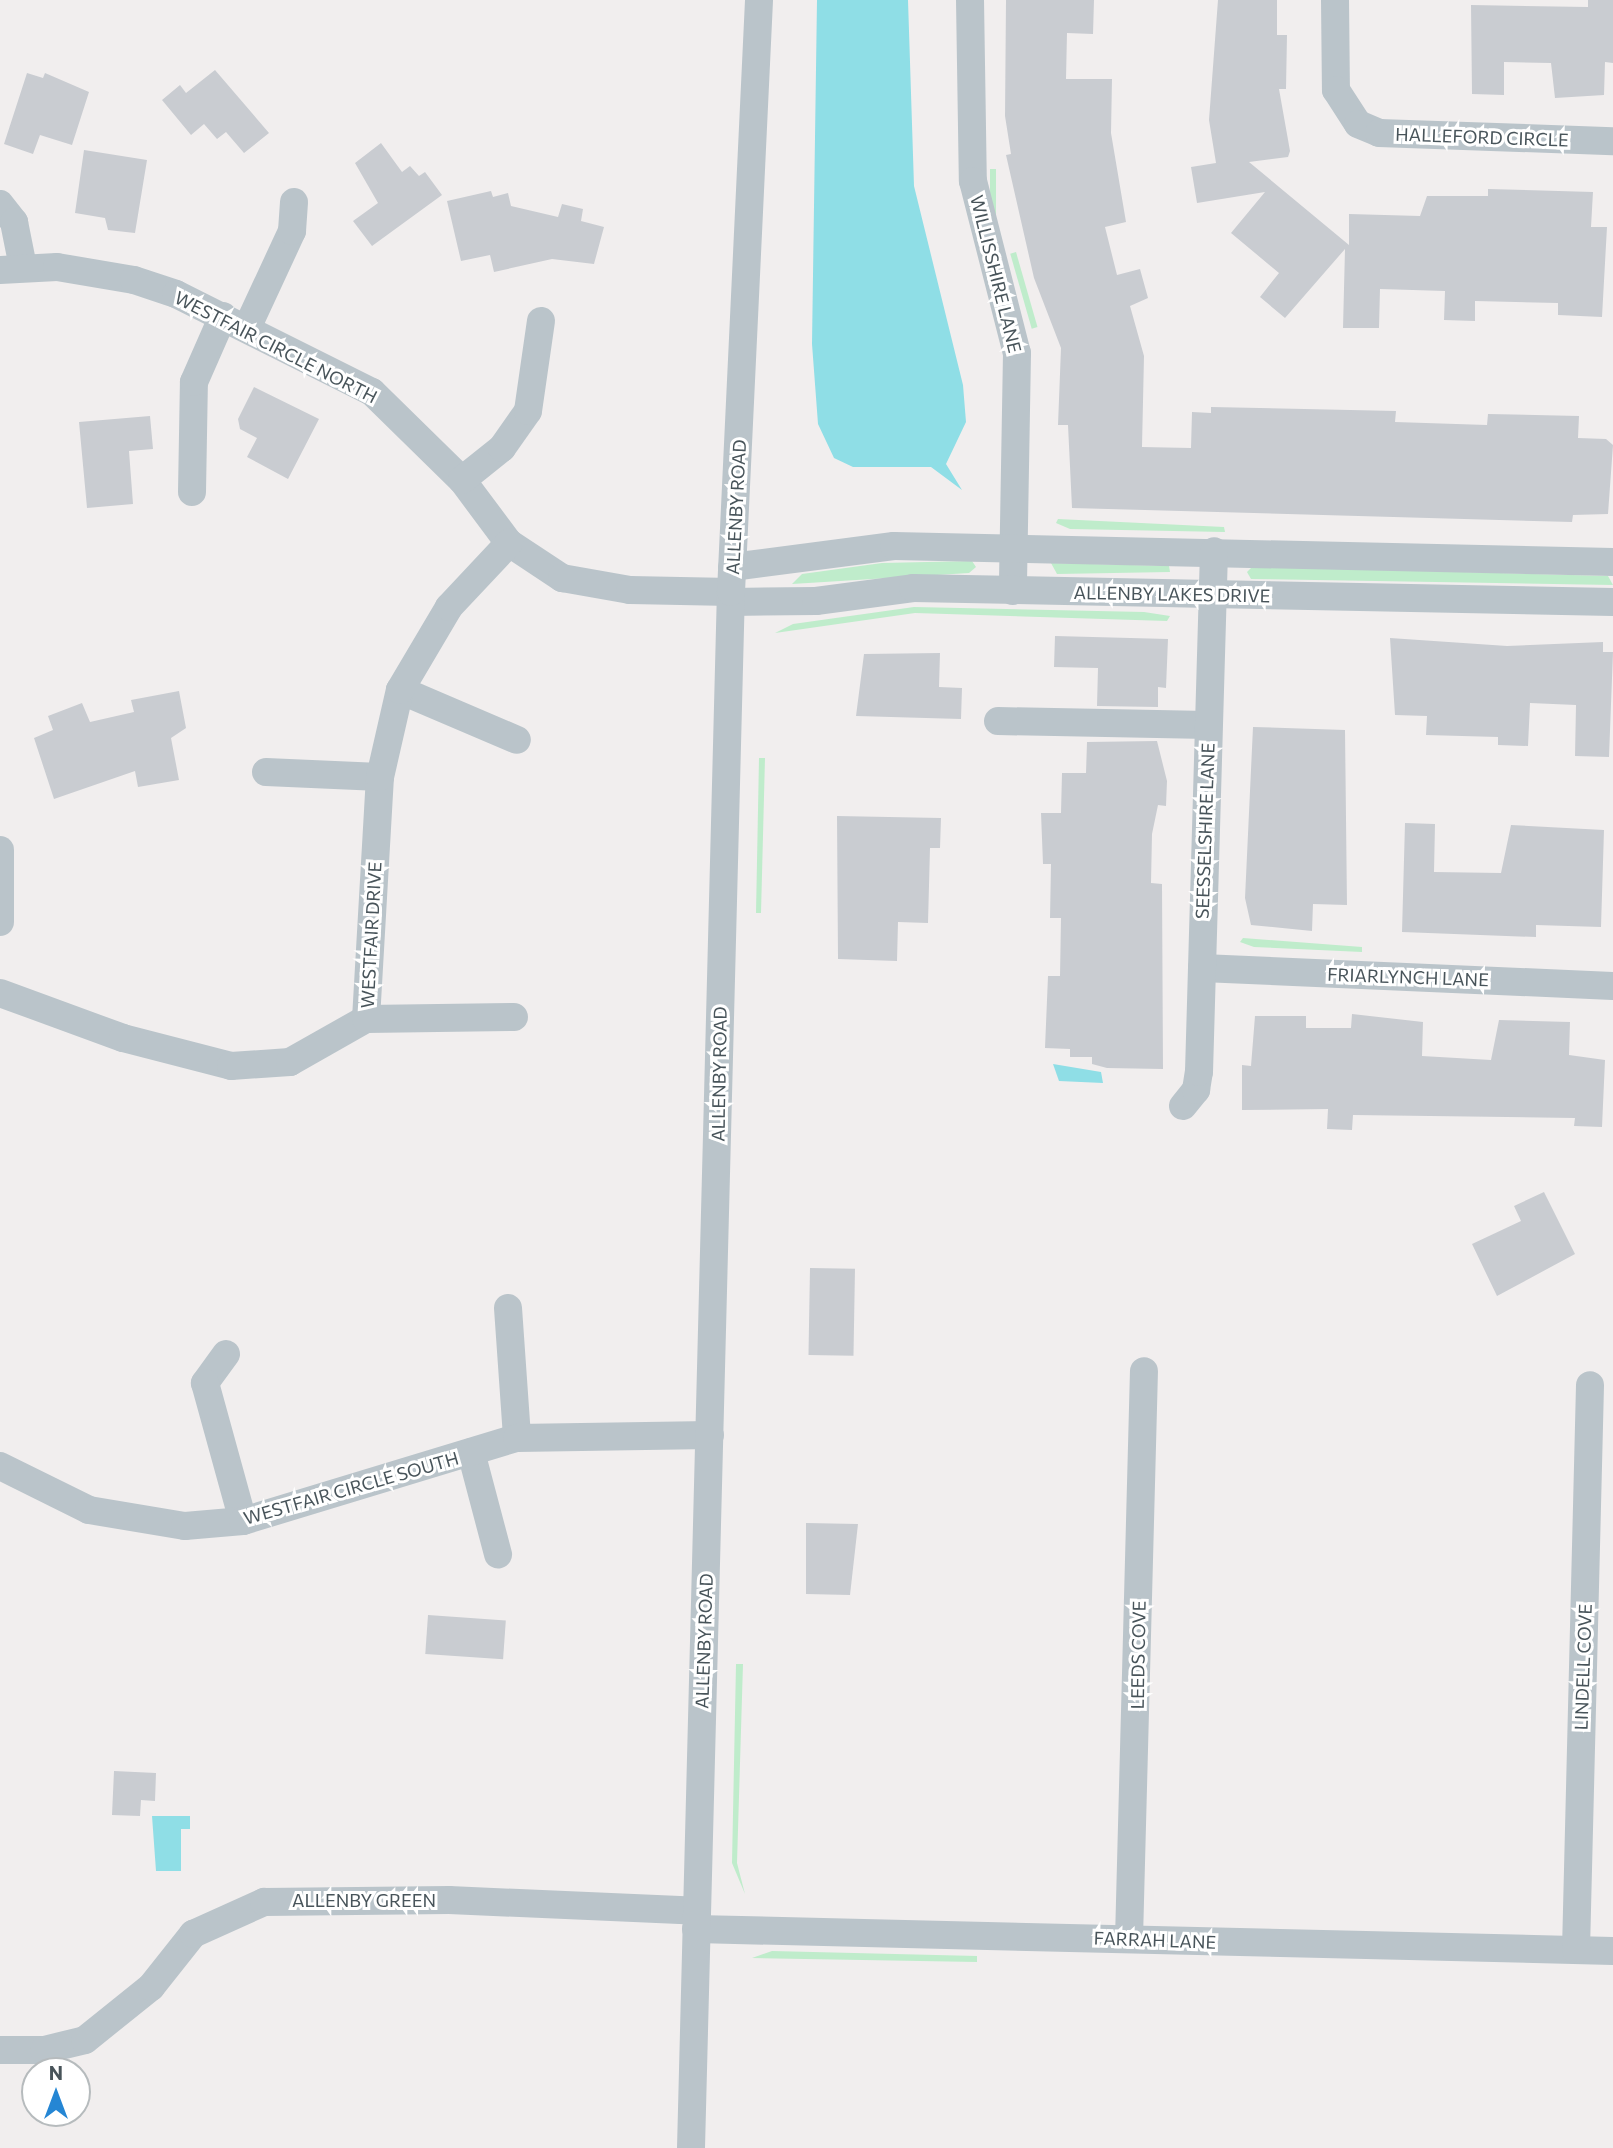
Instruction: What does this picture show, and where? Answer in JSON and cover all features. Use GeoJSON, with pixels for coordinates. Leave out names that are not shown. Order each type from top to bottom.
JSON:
{"type":"FeatureCollection","features":[{"type":"Feature","properties":{"kind":"street","name":"ALLENBY ROAD"},"geometry":{"type":"LineString","coordinates":[[691,2148],[731,587],[759,0]]}},
{"type":"Feature","properties":{"kind":"street","name":"WILLISSHIRE LANE"},"geometry":{"type":"LineString","coordinates":[[970,0],[972,181],[1017,353],[1013,591]]}},
{"type":"Feature","properties":{"kind":"street","name":"HALLEFORD CIRCLE"},"geometry":{"type":"LineString","coordinates":[[1335,0],[1336,90],[1358,124],[1380,134],[1613,141]]}},
{"type":"Feature","properties":{"kind":"street"},"geometry":{"type":"LineString","coordinates":[[192,492],[194,382],[292,231],[295,202]]}},
{"type":"Feature","properties":{"kind":"street"},"geometry":{"type":"LineString","coordinates":[[0,205],[14,222],[11,268]]}},
{"type":"Feature","properties":{"kind":"street","name":"WESTFAIR CIRCLE NORTH"},"geometry":{"type":"LineString","coordinates":[[11,268],[123,278],[235,322],[372,392],[462,480],[509,543],[562,578],[590,586],[731,587]]}},
{"type":"Feature","properties":{"kind":"street"},"geometry":{"type":"LineString","coordinates":[[462,480],[502,448],[527,411],[541,321]]}},
{"type":"Feature","properties":{"kind":"street","name":"WESTFAIR DRIVE"},"geometry":{"type":"LineString","coordinates":[[0,993],[123,1038],[231,1066],[290,1062],[366,1019],[380,777],[400,690],[449,607],[509,543]]}},
{"type":"Feature","properties":{"kind":"street"},"geometry":{"type":"LineString","coordinates":[[731,587],[894,546],[1015,546],[1613,562]]}},
{"type":"Feature","properties":{"kind":"street","name":"SEESSELSHIRE LANE"},"geometry":{"type":"LineString","coordinates":[[1182,1105],[1196,1090],[1199,1072],[1214,551]]}},
{"type":"Feature","properties":{"kind":"street","name":"ALLENBY LAKES DRIVE"},"geometry":{"type":"LineString","coordinates":[[731,587],[816,601],[913,588],[1613,602]]}},
{"type":"Feature","properties":{"kind":"street"},"geometry":{"type":"LineString","coordinates":[[400,690],[517,740]]}},
{"type":"Feature","properties":{"kind":"street"},"geometry":{"type":"LineString","coordinates":[[998,721],[1208,725]]}},
{"type":"Feature","properties":{"kind":"street"},"geometry":{"type":"LineString","coordinates":[[266,772],[380,777]]}},
{"type":"Feature","properties":{"kind":"street"},"geometry":{"type":"LineString","coordinates":[[0,850],[0,922]]}},
{"type":"Feature","properties":{"kind":"street","name":"FRIARLYNCH LANE"},"geometry":{"type":"LineString","coordinates":[[1202,968],[1613,986]]}},
{"type":"Feature","properties":{"kind":"street"},"geometry":{"type":"LineString","coordinates":[[366,1019],[514,1017]]}},
{"type":"Feature","properties":{"kind":"street"},"geometry":{"type":"LineString","coordinates":[[508,1308],[517,1438]]}},
{"type":"Feature","properties":{"kind":"street"},"geometry":{"type":"LineString","coordinates":[[226,1354],[205,1383],[243,1521]]}},
{"type":"Feature","properties":{"kind":"street","name":"LEEDS COVE"},"geometry":{"type":"LineString","coordinates":[[1129,1939],[1144,1371]]}},
{"type":"Feature","properties":{"kind":"street","name":"LINDELL COVE"},"geometry":{"type":"LineString","coordinates":[[1576,1950],[1590,1385]]}},
{"type":"Feature","properties":{"kind":"street","name":"WESTFAIR CIRCLE SOUTH"},"geometry":{"type":"LineString","coordinates":[[0,1466],[89,1510],[185,1526],[243,1521],[517,1438],[710,1435]]}},
{"type":"Feature","properties":{"kind":"street"},"geometry":{"type":"LineString","coordinates":[[471,1452],[498,1554]]}},
{"type":"Feature","properties":{"kind":"street","name":"ALLENBY GREEN"},"geometry":{"type":"LineString","coordinates":[[0,2050],[44,2050],[85,2040],[151,1987],[193,1934],[264,1902],[449,1899],[697,1920]]}},
{"type":"Feature","properties":{"kind":"street","name":"FARRAH LANE"},"geometry":{"type":"LineString","coordinates":[[697,1920],[1129,1939],[1613,1951]]}},
{"type":"Feature","properties":{"kind":"green space"},"geometry":{"type":"Polygon","coordinates":[[[990,169],[996,169],[996,250],[990,250],[990,169]]]}},
{"type":"Feature","properties":{"kind":"green space"},"geometry":{"type":"Polygon","coordinates":[[[1016,252],[1037,327],[1032,329],[1010,254],[1016,252]]]}},
{"type":"Feature","properties":{"kind":"green space"},"geometry":{"type":"Polygon","coordinates":[[[1058,519],[1224,527],[1225,532],[1070,529],[1056,523],[1058,519]]]}},
{"type":"Feature","properties":{"kind":"green space"},"geometry":{"type":"Polygon","coordinates":[[[972,561],[976,567],[969,573],[792,584],[802,574],[882,563],[972,561]]]}},
{"type":"Feature","properties":{"kind":"green space"},"geometry":{"type":"Polygon","coordinates":[[[1051,563],[1169,566],[1170,572],[1057,574],[1051,563]]]}},
{"type":"Feature","properties":{"kind":"green space"},"geometry":{"type":"Polygon","coordinates":[[[1253,566],[1608,576],[1613,585],[1251,579],[1247,572],[1253,566]]]}},
{"type":"Feature","properties":{"kind":"green space"},"geometry":{"type":"Polygon","coordinates":[[[914,607],[1144,612],[1170,616],[1167,621],[915,613],[775,633],[793,624],[914,607]]]}},
{"type":"Feature","properties":{"kind":"green space"},"geometry":{"type":"Polygon","coordinates":[[[759,758],[765,758],[761,913],[756,913],[759,758]]]}},
{"type":"Feature","properties":{"kind":"green space"},"geometry":{"type":"Polygon","coordinates":[[[1243,938],[1362,947],[1362,952],[1254,947],[1240,942],[1243,938]]]}},
{"type":"Feature","properties":{"kind":"green space"},"geometry":{"type":"Polygon","coordinates":[[[736,1664],[743,1664],[737,1863],[745,1894],[732,1863],[736,1664]]]}},
{"type":"Feature","properties":{"kind":"green space"},"geometry":{"type":"Polygon","coordinates":[[[772,1951],[977,1956],[977,1962],[752,1958],[772,1951]]]}},
{"type":"Feature","properties":{"kind":"water"},"geometry":{"type":"Polygon","coordinates":[[[817,0],[908,0],[914,186],[963,385],[966,422],[946,464],[962,490],[931,467],[853,467],[834,458],[818,424],[812,344],[817,0]]]}},
{"type":"Feature","properties":{"kind":"water"},"geometry":{"type":"Polygon","coordinates":[[[1053,1064],[1101,1072],[1103,1083],[1059,1081],[1053,1064]]]}},
{"type":"Feature","properties":{"kind":"water"},"geometry":{"type":"Polygon","coordinates":[[[152,1816],[190,1816],[190,1829],[181,1829],[181,1871],[156,1871],[152,1816]]]}},
{"type":"Feature","properties":{"kind":"building"},"geometry":{"type":"Polygon","coordinates":[[[1006,0],[1094,0],[1093,34],[1067,33],[1066,79],[1112,79],[1111,133],[1126,222],[1105,227],[1117,275],[1140,269],[1148,298],[1130,306],[1144,356],[1142,447],[1191,448],[1192,412],[1211,413],[1211,407],[1396,411],[1395,422],[1487,425],[1488,414],[1579,416],[1578,438],[1606,439],[1613,445],[1608,514],[1573,515],[1572,522],[1072,508],[1068,425],[1058,425],[1061,348],[1034,278],[1006,155],[1011,154],[1005,116],[1006,0]]]}},
{"type":"Feature","properties":{"kind":"building"},"geometry":{"type":"Polygon","coordinates":[[[1218,0],[1277,0],[1277,35],[1287,35],[1286,89],[1279,89],[1290,151],[1288,157],[1249,162],[1349,245],[1349,214],[1420,216],[1427,196],[1488,196],[1488,189],[1593,192],[1591,227],[1607,227],[1602,317],[1558,315],[1558,303],[1475,301],[1475,321],[1444,320],[1445,291],[1380,289],[1379,328],[1343,328],[1345,249],[1285,318],[1260,297],[1279,273],[1231,233],[1265,192],[1197,203],[1191,167],[1216,163],[1209,120],[1218,0]]]}},
{"type":"Feature","properties":{"kind":"building"},"geometry":{"type":"Polygon","coordinates":[[[1588,0],[1613,0],[1613,63],[1605,62],[1604,95],[1555,98],[1551,63],[1504,62],[1504,95],[1472,94],[1471,5],[1588,7],[1588,0]]]}},
{"type":"Feature","properties":{"kind":"building"},"geometry":{"type":"Polygon","coordinates":[[[215,70],[269,133],[244,153],[226,132],[217,139],[204,124],[191,135],[162,100],[180,85],[186,93],[215,70]]]}},
{"type":"Feature","properties":{"kind":"building"},"geometry":{"type":"Polygon","coordinates":[[[27,73],[43,78],[45,73],[89,92],[72,145],[40,135],[33,154],[4,144],[27,73]]]}},
{"type":"Feature","properties":{"kind":"building"},"geometry":{"type":"Polygon","coordinates":[[[381,143],[402,172],[410,166],[419,176],[425,172],[442,195],[372,246],[353,221],[378,203],[355,163],[381,143]]]}},
{"type":"Feature","properties":{"kind":"building"},"geometry":{"type":"Polygon","coordinates":[[[84,150],[147,160],[135,233],[108,230],[105,218],[75,213],[84,150]]]}},
{"type":"Feature","properties":{"kind":"building"},"geometry":{"type":"Polygon","coordinates":[[[491,191],[493,197],[508,193],[511,206],[558,217],[562,204],[583,209],[581,221],[604,227],[594,264],[552,259],[494,272],[490,255],[461,261],[447,201],[491,191]]]}},
{"type":"Feature","properties":{"kind":"building"},"geometry":{"type":"Polygon","coordinates":[[[254,387],[319,419],[288,479],[247,457],[257,438],[240,429],[238,419],[254,387]]]}},
{"type":"Feature","properties":{"kind":"building"},"geometry":{"type":"Polygon","coordinates":[[[150,416],[153,449],[129,451],[133,504],[87,508],[79,422],[150,416]]]}},
{"type":"Feature","properties":{"kind":"building"},"geometry":{"type":"Polygon","coordinates":[[[1055,636],[1168,639],[1166,688],[1158,687],[1158,707],[1097,706],[1098,668],[1054,667],[1055,636]]]}},
{"type":"Feature","properties":{"kind":"building"},"geometry":{"type":"Polygon","coordinates":[[[1390,638],[1507,646],[1603,642],[1603,652],[1613,652],[1609,757],[1575,756],[1576,705],[1530,703],[1528,746],[1498,745],[1498,737],[1426,735],[1427,716],[1395,715],[1390,638]]]}},
{"type":"Feature","properties":{"kind":"building"},"geometry":{"type":"Polygon","coordinates":[[[940,653],[939,687],[962,688],[961,719],[856,716],[864,654],[940,653]]]}},
{"type":"Feature","properties":{"kind":"building"},"geometry":{"type":"Polygon","coordinates":[[[179,691],[186,728],[171,738],[179,780],[138,787],[135,771],[54,799],[34,738],[53,730],[48,716],[82,703],[90,722],[134,712],[131,700],[179,691]]]}},
{"type":"Feature","properties":{"kind":"building"},"geometry":{"type":"Polygon","coordinates":[[[1253,727],[1345,730],[1347,905],[1313,904],[1312,931],[1251,925],[1245,898],[1253,727]]]}},
{"type":"Feature","properties":{"kind":"building"},"geometry":{"type":"Polygon","coordinates":[[[1157,741],[1167,781],[1166,806],[1158,805],[1152,834],[1151,883],[1162,884],[1163,1069],[1107,1068],[1092,1064],[1092,1057],[1070,1057],[1070,1049],[1045,1048],[1048,976],[1060,976],[1061,918],[1050,918],[1051,864],[1043,864],[1041,813],[1061,813],[1062,773],[1086,773],[1087,742],[1157,741]]]}},
{"type":"Feature","properties":{"kind":"building"},"geometry":{"type":"Polygon","coordinates":[[[837,816],[941,818],[940,848],[930,848],[928,923],[898,922],[897,961],[838,959],[837,816]]]}},
{"type":"Feature","properties":{"kind":"building"},"geometry":{"type":"Polygon","coordinates":[[[1405,823],[1435,824],[1434,872],[1501,873],[1511,825],[1604,830],[1601,927],[1536,925],[1536,937],[1402,932],[1405,823]]]}},
{"type":"Feature","properties":{"kind":"building"},"geometry":{"type":"Polygon","coordinates":[[[1352,1014],[1423,1022],[1422,1056],[1491,1060],[1499,1020],[1570,1022],[1569,1055],[1605,1060],[1602,1127],[1574,1126],[1575,1118],[1353,1115],[1352,1130],[1327,1129],[1328,1109],[1242,1110],[1242,1065],[1251,1066],[1255,1016],[1306,1016],[1306,1028],[1351,1028],[1352,1014]]]}},
{"type":"Feature","properties":{"kind":"building"},"geometry":{"type":"Polygon","coordinates":[[[1544,1192],[1575,1254],[1497,1296],[1472,1244],[1521,1221],[1514,1206],[1544,1192]]]}},
{"type":"Feature","properties":{"kind":"building"},"geometry":{"type":"Polygon","coordinates":[[[810,1268],[855,1269],[853,1356],[808,1355],[810,1268]]]}},
{"type":"Feature","properties":{"kind":"building"},"geometry":{"type":"Polygon","coordinates":[[[806,1523],[858,1524],[850,1595],[806,1594],[806,1523]]]}},
{"type":"Feature","properties":{"kind":"building"},"geometry":{"type":"Polygon","coordinates":[[[428,1615],[506,1620],[503,1659],[425,1654],[428,1615]]]}},
{"type":"Feature","properties":{"kind":"building"},"geometry":{"type":"Polygon","coordinates":[[[114,1771],[156,1773],[155,1801],[141,1800],[140,1816],[112,1815],[114,1771]]]}}]}
